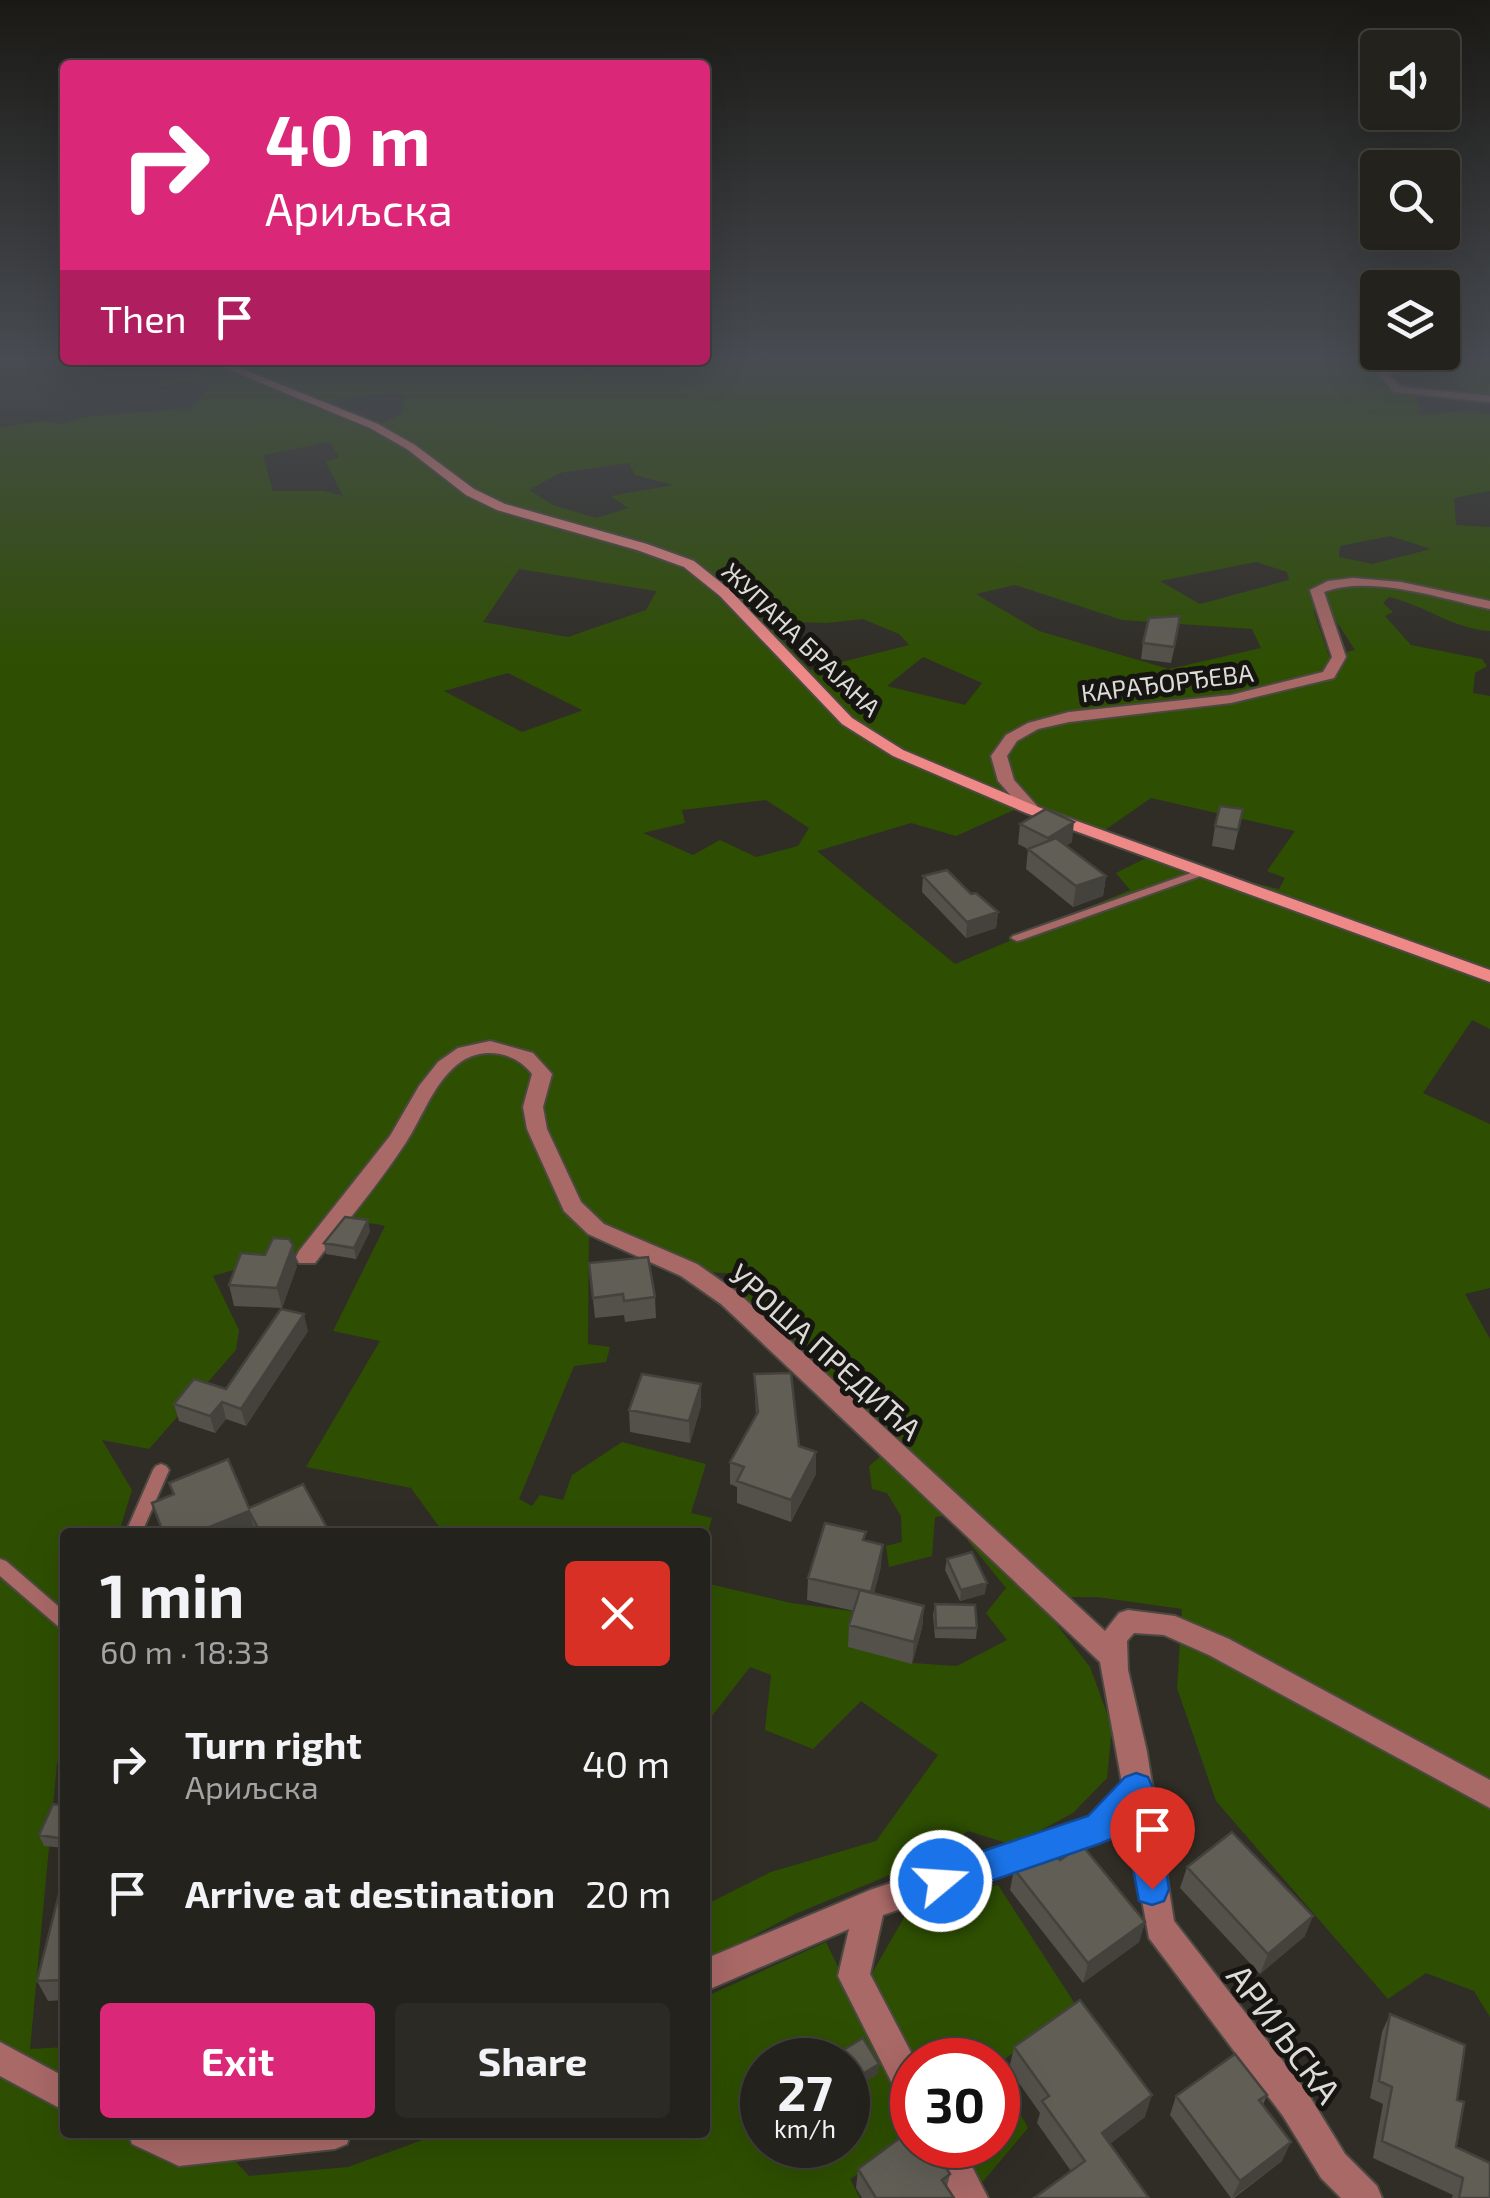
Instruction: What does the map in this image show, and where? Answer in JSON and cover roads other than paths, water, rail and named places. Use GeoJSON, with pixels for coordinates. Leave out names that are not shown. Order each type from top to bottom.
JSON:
{"type":"FeatureCollection","features":[{"type":"Feature","properties":{"kind":"street","name":"ЖУПАНА БРАЈАНА"},"geometry":{"type":"LineString","coordinates":[[429,461],[470,492],[501,507],[688,564],[725,593],[848,721],[898,754],[1032,810],[1490,976]]}},
{"type":"Feature","properties":{"kind":"street","name":"КАРАЂОРЂЕВА"},"geometry":{"type":"LineString","coordinates":[[1032,810],[1006,781],[998,756],[1011,738],[1033,726],[1068,717],[1231,700],[1329,675],[1338,656],[1317,590],[1330,582],[1355,582],[1490,605]]}},
{"type":"Feature","properties":{"kind":"street","name":"УРОША ПРЕДИЋА"},"geometry":{"type":"LineString","coordinates":[[308,1258],[400,1137],[427,1089],[454,1057],[490,1048],[516,1050],[535,1061],[542,1074],[533,1107],[537,1129],[572,1206],[596,1229],[689,1270],[729,1298],[1114,1658]]}},
{"type":"Feature","properties":{"kind":"street"},"geometry":{"type":"LineString","coordinates":[[1114,1658],[1114,1638],[1128,1620],[1166,1624],[1219,1647],[1490,1795]]}},
{"type":"Feature","properties":{"kind":"street","name":"АРИЉСКА"},"geometry":{"type":"LineString","coordinates":[[1114,1658],[1137,1767],[1136,1788],[1160,1927],[1295,2104],[1333,2166],[1366,2198]]}},
{"type":"Feature","properties":{"kind":"street"},"geometry":{"type":"LineString","coordinates":[[710,1973],[870,1905],[1099,1828],[1136,1788]]}},
{"type":"Feature","properties":{"kind":"street"},"geometry":{"type":"LineString","coordinates":[[870,1905],[854,1976],[890,2045]]}},
{"type":"Feature","properties":{"kind":"street"},"geometry":{"type":"LineString","coordinates":[[0,2058],[60,2092]]}},
{"type":"Feature","properties":{"kind":"street"},"geometry":{"type":"LineString","coordinates":[[156,2138],[179,2150],[282,2138]]}},
{"type":"Feature","properties":{"kind":"street"},"geometry":{"type":"LineString","coordinates":[[955,2168],[971,2198]]}},
{"type":"Feature","properties":{"kind":"lane"},"geometry":{"type":"LineString","coordinates":[[1017,938],[1205,872]]}},
{"type":"Feature","properties":{"kind":"lane"},"geometry":{"type":"LineString","coordinates":[[136,1528],[161,1470]]}},
{"type":"Feature","properties":{"kind":"lane"},"geometry":{"type":"LineString","coordinates":[[0,1566],[60,1618]]}}]}
